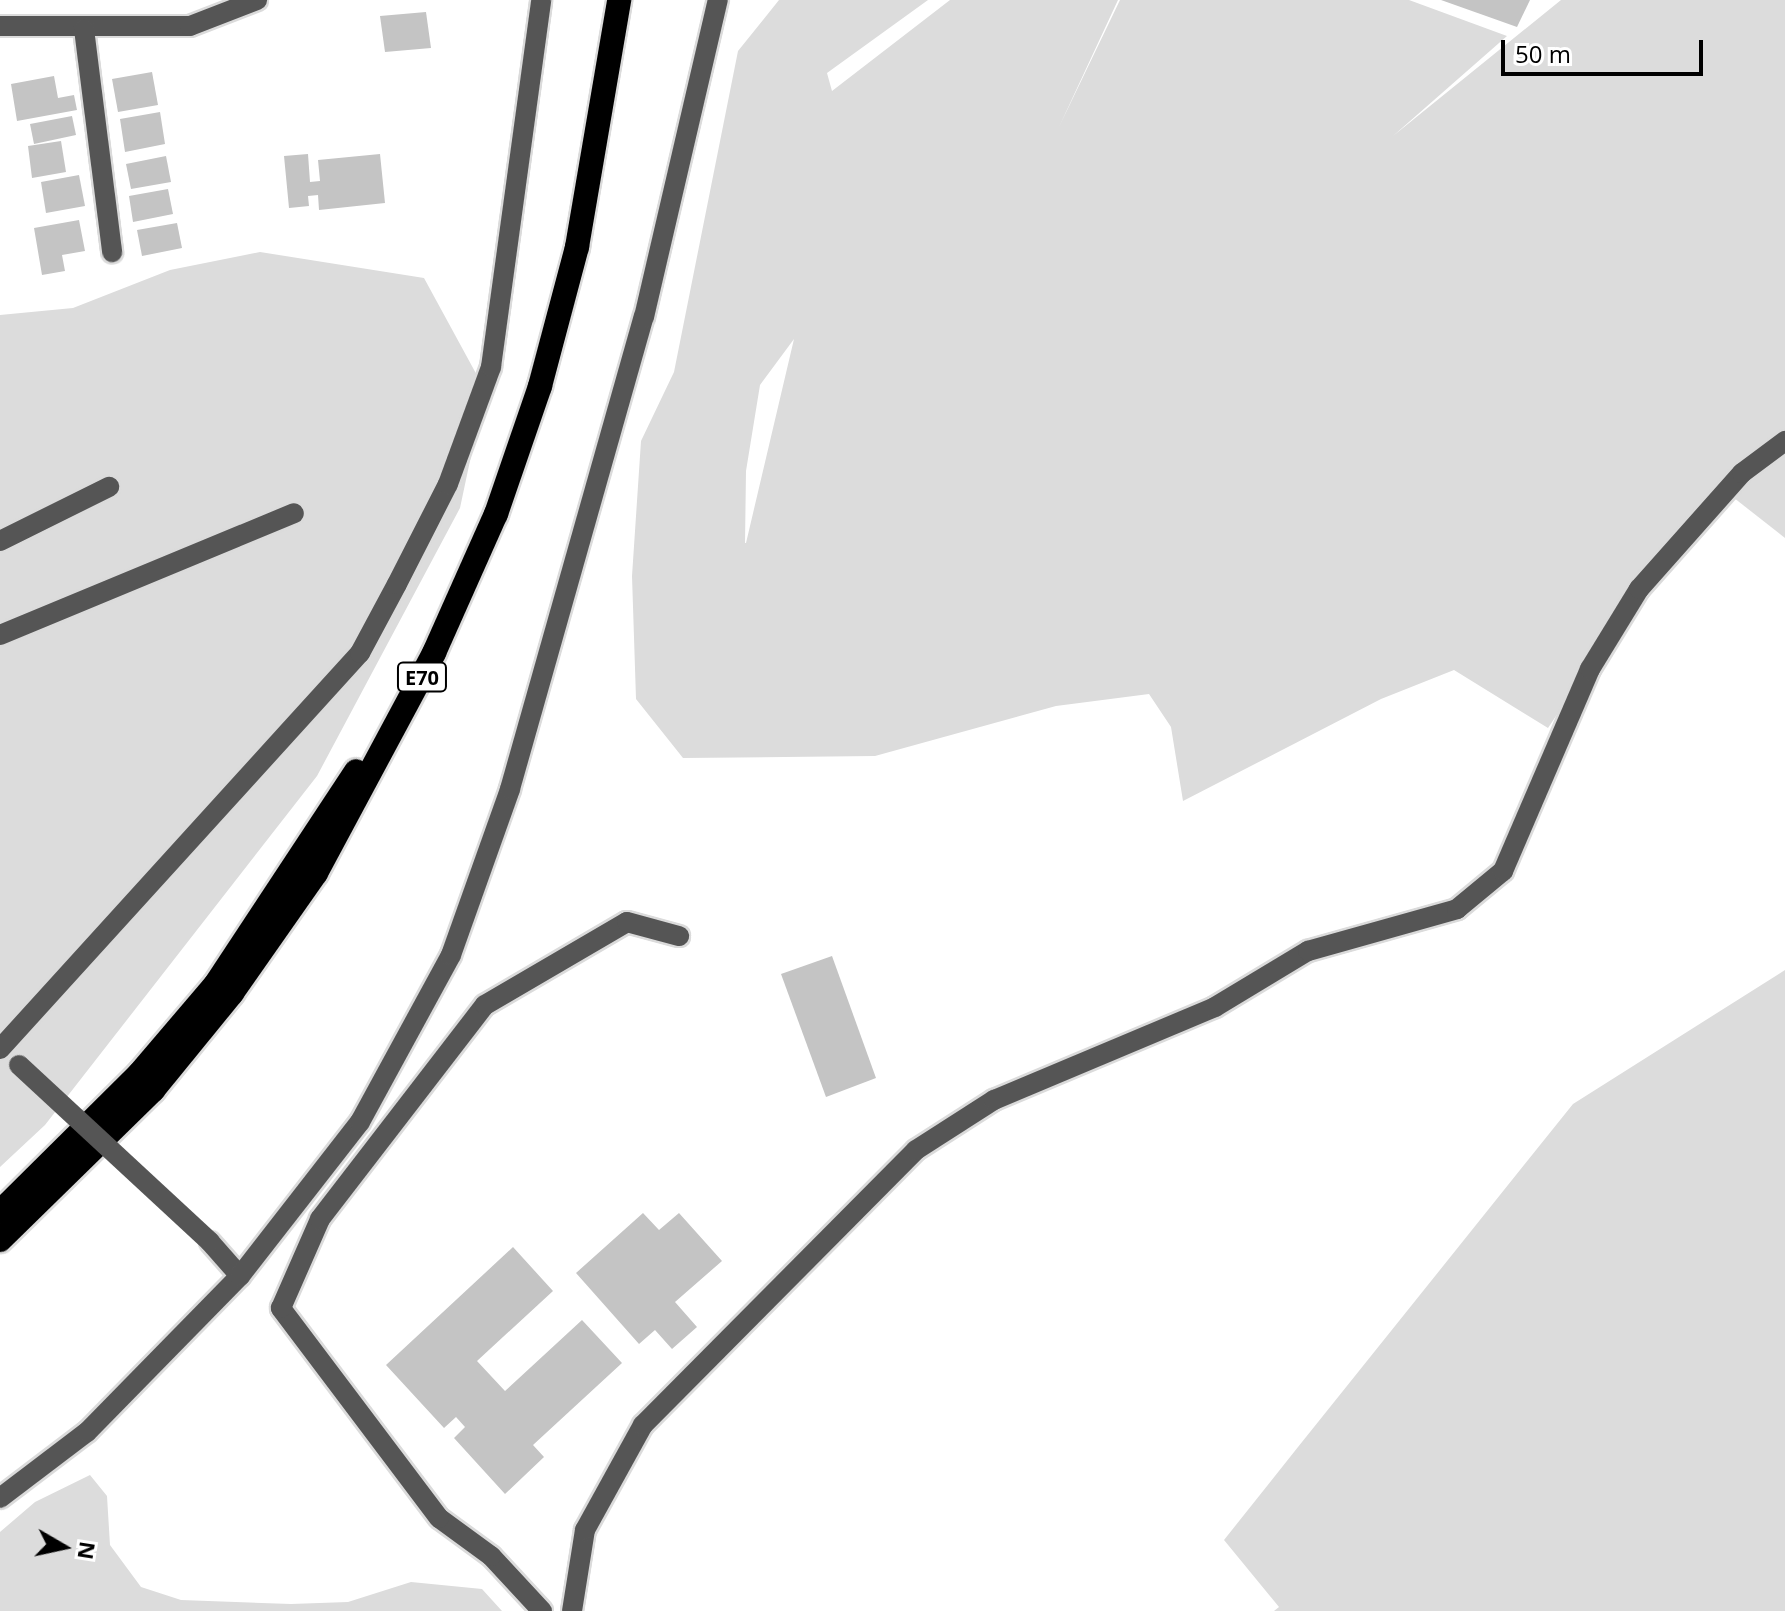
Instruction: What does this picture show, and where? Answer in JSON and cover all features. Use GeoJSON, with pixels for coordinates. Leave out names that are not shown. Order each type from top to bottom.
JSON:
{"type":"FeatureCollection","features":[{"type":"Feature","properties":{"kind":"highway","name":"E70"},"geometry":{"type":"LineString","coordinates":[[0,1212],[140,1073],[215,985],[300,864],[423,642],[481,508],[524,383],[561,243],[603,0]]}},
{"type":"Feature","properties":{"kind":"highway","name":"E70"},"geometry":{"type":"LineString","coordinates":[[0,1240],[76,1172],[222,1005],[307,885],[434,653],[496,514],[540,386],[577,247],[619,0]]}},
{"type":"Feature","properties":{"kind":"highway"},"geometry":{"type":"LineString","coordinates":[[0,1256],[76,1172]]}},
{"type":"Feature","properties":{"kind":"street"},"geometry":{"type":"LineString","coordinates":[[0,26],[84,29],[190,26],[257,0]]}},
{"type":"Feature","properties":{"kind":"street"},"geometry":{"type":"LineString","coordinates":[[240,1276],[210,1242],[19,1065],[0,1051],[360,653],[404,572],[448,484],[491,367],[541,0]]}},
{"type":"Feature","properties":{"kind":"street"},"geometry":{"type":"LineString","coordinates":[[0,1498],[87,1432],[240,1276],[294,1202],[360,1122],[451,955],[510,789],[644,317],[718,0]]}},
{"type":"Feature","properties":{"kind":"street"},"geometry":{"type":"LineString","coordinates":[[84,29],[112,252]]}},
{"type":"Feature","properties":{"kind":"street"},"geometry":{"type":"LineString","coordinates":[[572,1611],[585,1530],[643,1425],[916,1150],[994,1100],[1215,1007],[1308,951],[1457,909],[1503,871],[1590,669],[1639,589],[1720,495],[1785,441]]}},
{"type":"Feature","properties":{"kind":"street"},"geometry":{"type":"LineString","coordinates":[[0,541],[109,487]]}},
{"type":"Feature","properties":{"kind":"street"},"geometry":{"type":"LineString","coordinates":[[0,635],[294,513]]}},
{"type":"Feature","properties":{"kind":"street"},"geometry":{"type":"LineString","coordinates":[[542,1611],[491,1556],[439,1518],[293,1331],[281,1308],[320,1219],[485,1005],[627,922],[679,936]]}},
{"type":"Feature","properties":{"kind":"street"},"geometry":{"type":"LineString","coordinates":[[294,1202],[320,1219]]}},
{"type":"Feature","properties":{"kind":"shaded area"},"geometry":{"type":"Polygon","coordinates":[[[779,0],[928,0],[827,73],[832,91],[950,0],[1118,0],[1059,127],[1120,0],[1409,0],[1507,36],[1393,136],[1561,0],[1785,0],[1785,442],[1649,577],[1548,728],[1454,670],[1381,699],[1183,801],[1171,727],[1149,694],[1056,706],[875,756],[683,758],[636,699],[632,576],[641,441],[674,372],[738,51],[779,0]],[[794,339],[760,385],[746,471],[746,543],[794,339]]]}},
{"type":"Feature","properties":{"kind":"shaded area"},"geometry":{"type":"Polygon","coordinates":[[[260,252],[424,278],[485,390],[460,508],[317,776],[45,1125],[0,1167],[0,315],[73,308],[170,270],[260,252]]]}},
{"type":"Feature","properties":{"kind":"shaded area"},"geometry":{"type":"Polygon","coordinates":[[[1785,446],[1785,538],[1729,494],[1785,446]]]}},
{"type":"Feature","properties":{"kind":"shaded area"},"geometry":{"type":"Polygon","coordinates":[[[1785,970],[1785,1611],[1274,1611],[1279,1607],[1224,1540],[1298,1447],[1573,1104],[1785,970]]]}},
{"type":"Feature","properties":{"kind":"shaded area"},"geometry":{"type":"Polygon","coordinates":[[[90,1475],[107,1496],[110,1545],[141,1587],[181,1600],[291,1604],[348,1602],[411,1582],[482,1589],[502,1611],[0,1611],[0,1532],[35,1502],[90,1475]]]}},
{"type":"Feature","properties":{"kind":"building"},"geometry":{"type":"Polygon","coordinates":[[[1441,0],[1530,0],[1517,27],[1441,0]]]}},
{"type":"Feature","properties":{"kind":"building"},"geometry":{"type":"Polygon","coordinates":[[[426,12],[431,48],[385,52],[380,16],[426,12]]]}},
{"type":"Feature","properties":{"kind":"building"},"geometry":{"type":"Polygon","coordinates":[[[152,72],[158,105],[118,112],[112,79],[152,72]]]}},
{"type":"Feature","properties":{"kind":"building"},"geometry":{"type":"Polygon","coordinates":[[[54,76],[58,98],[74,95],[77,110],[17,121],[11,84],[54,76]]]}},
{"type":"Feature","properties":{"kind":"building"},"geometry":{"type":"Polygon","coordinates":[[[160,112],[165,144],[125,152],[120,119],[160,112]]]}},
{"type":"Feature","properties":{"kind":"building"},"geometry":{"type":"Polygon","coordinates":[[[72,116],[76,135],[34,144],[30,124],[72,116]]]}},
{"type":"Feature","properties":{"kind":"building"},"geometry":{"type":"Polygon","coordinates":[[[61,141],[66,172],[32,178],[28,146],[61,141]]]}},
{"type":"Feature","properties":{"kind":"building"},"geometry":{"type":"Polygon","coordinates":[[[308,154],[310,182],[320,181],[318,160],[380,154],[385,203],[319,210],[318,195],[308,196],[309,206],[289,208],[284,156],[308,154]]]}},
{"type":"Feature","properties":{"kind":"building"},"geometry":{"type":"Polygon","coordinates":[[[166,156],[171,182],[131,189],[126,164],[166,156]]]}},
{"type":"Feature","properties":{"kind":"building"},"geometry":{"type":"Polygon","coordinates":[[[79,175],[85,206],[46,213],[41,182],[79,175]]]}},
{"type":"Feature","properties":{"kind":"building"},"geometry":{"type":"Polygon","coordinates":[[[168,189],[173,214],[133,222],[129,196],[168,189]]]}},
{"type":"Feature","properties":{"kind":"building"},"geometry":{"type":"Polygon","coordinates":[[[79,220],[85,251],[62,255],[65,271],[42,275],[34,228],[79,220]]]}},
{"type":"Feature","properties":{"kind":"building"},"geometry":{"type":"Polygon","coordinates":[[[177,223],[182,248],[142,256],[137,230],[177,223]]]}},
{"type":"Feature","properties":{"kind":"building"},"geometry":{"type":"Polygon","coordinates":[[[832,956],[876,1078],[826,1097],[781,974],[832,956]]]}},
{"type":"Feature","properties":{"kind":"building"},"geometry":{"type":"Polygon","coordinates":[[[643,1213],[659,1230],[679,1213],[722,1261],[675,1302],[697,1327],[672,1349],[655,1330],[639,1344],[576,1273],[643,1213]]]}},
{"type":"Feature","properties":{"kind":"building"},"geometry":{"type":"Polygon","coordinates":[[[513,1247],[553,1291],[477,1361],[505,1391],[582,1320],[622,1363],[533,1445],[544,1457],[505,1494],[454,1438],[465,1427],[456,1417],[444,1428],[386,1365],[513,1247]]]}}]}
